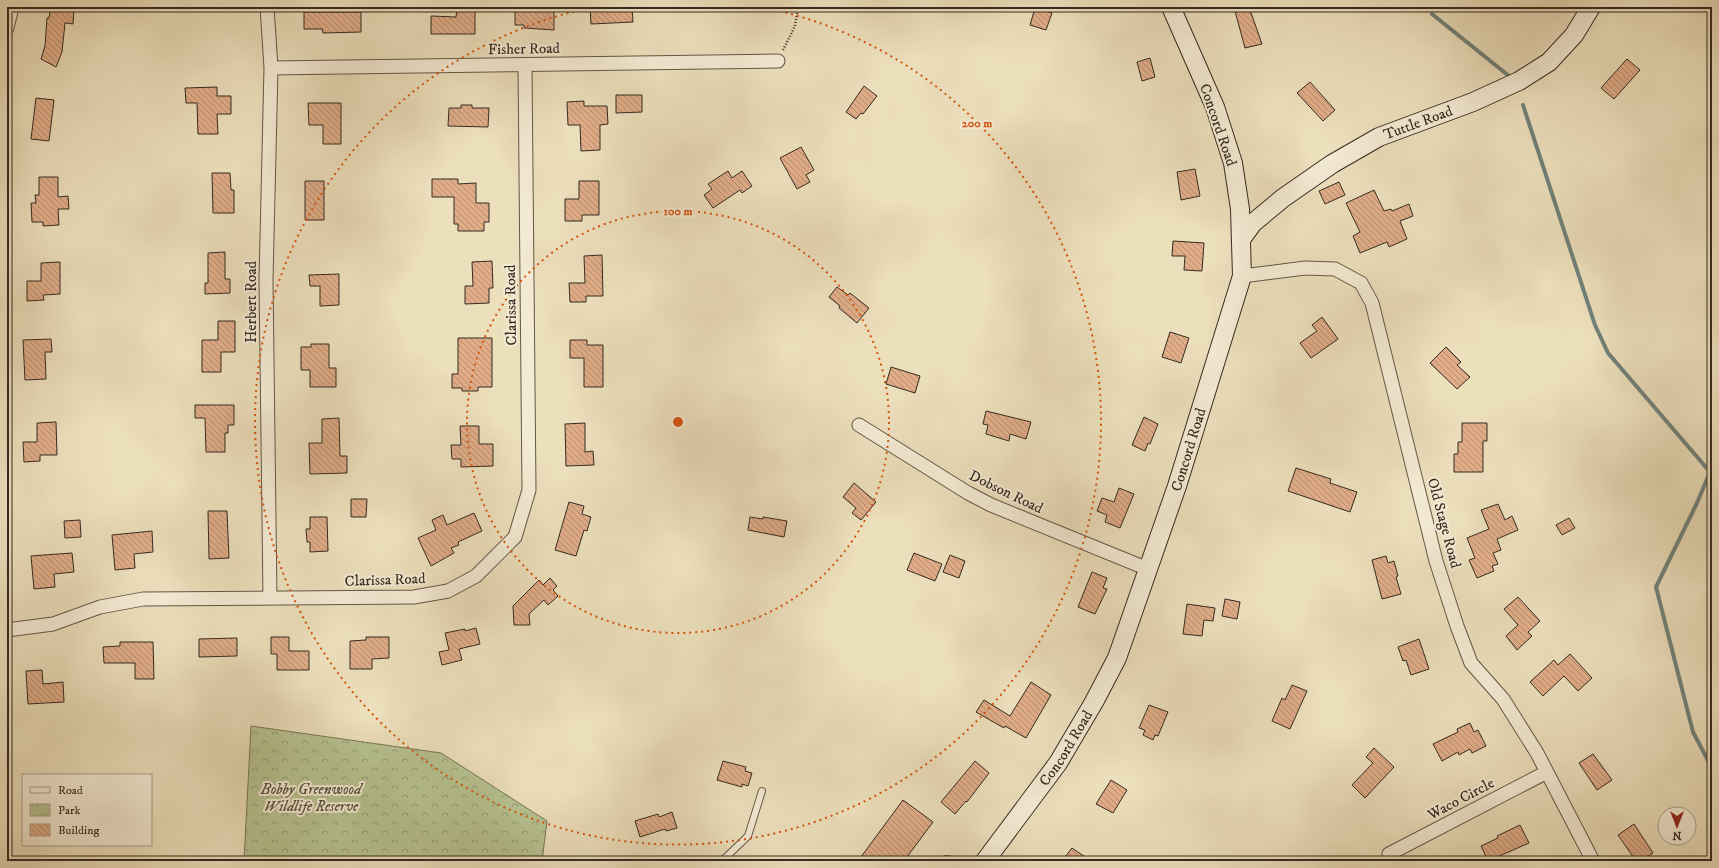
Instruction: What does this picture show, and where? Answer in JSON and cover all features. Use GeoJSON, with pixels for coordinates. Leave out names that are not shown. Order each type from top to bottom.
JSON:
{"type":"FeatureCollection","features":[{"type":"Feature","properties":{"kind":"main road","name":"Concord Road"},"geometry":{"type":"LineString","coordinates":[[985,861],[1058,763],[1094,702],[1116,658],[1176,486],[1242,276],[1240,209],[1233,163],[1214,107],[1171,7]]}},
{"type":"Feature","properties":{"kind":"main road","name":"Tuttle Road"},"geometry":{"type":"LineString","coordinates":[[1242,238],[1253,223],[1283,198],[1332,164],[1379,136],[1473,102],[1519,81],[1549,62],[1574,35],[1590,7]]}},
{"type":"Feature","properties":{"kind":"street"},"geometry":{"type":"LineString","coordinates":[[7,28],[12,7]]}},
{"type":"Feature","properties":{"kind":"street","name":"Herbert Road"},"geometry":{"type":"LineString","coordinates":[[267,7],[271,68],[266,280],[270,598]]}},
{"type":"Feature","properties":{"kind":"street","name":"Fisher Road"},"geometry":{"type":"LineString","coordinates":[[271,68],[525,66],[778,61]]}},
{"type":"Feature","properties":{"kind":"street","name":"Clarissa Road"},"geometry":{"type":"LineString","coordinates":[[7,630],[53,624],[100,607],[143,599],[414,597],[448,591],[476,576],[515,537],[529,490],[525,66]]}},
{"type":"Feature","properties":{"kind":"street","name":"Old Stage Road"},"geometry":{"type":"LineString","coordinates":[[1242,276],[1305,268],[1335,269],[1361,284],[1372,303],[1436,561],[1457,626],[1471,663],[1503,699],[1547,772],[1593,861]]}},
{"type":"Feature","properties":{"kind":"street","name":"Dobson Road"},"geometry":{"type":"LineString","coordinates":[[859,425],[990,505],[1148,569]]}},
{"type":"Feature","properties":{"kind":"street","name":"Waco Circle"},"geometry":{"type":"LineString","coordinates":[[1389,854],[1547,772]]}},
{"type":"Feature","properties":{"kind":"lane"},"geometry":{"type":"LineString","coordinates":[[722,861],[748,836],[762,791]]}},
{"type":"Feature","properties":{"kind":"lane"},"geometry":{"type":"LineString","coordinates":[[939,861],[946,858],[960,861]]}},
{"type":"Feature","properties":{"kind":"path"},"geometry":{"type":"LineString","coordinates":[[778,61],[795,26],[798,7]]}},
{"type":"Feature","properties":{"kind":"green space","name":"Bobby Greenwood Wildlife Reserve"},"geometry":{"type":"Polygon","coordinates":[[[251,726],[441,753],[547,821],[542,861],[244,861],[251,726]]]}},
{"type":"Feature","properties":{"kind":"building"},"geometry":{"type":"Polygon","coordinates":[[[51,7],[71,7],[71,9],[74,10],[73,24],[65,23],[62,52],[56,67],[41,59],[45,46],[47,18],[49,18],[51,7]]]}},
{"type":"Feature","properties":{"kind":"building"},"geometry":{"type":"Polygon","coordinates":[[[515,7],[554,7],[554,30],[524,28],[524,25],[515,25],[515,7]]]}},
{"type":"Feature","properties":{"kind":"building"},"geometry":{"type":"Polygon","coordinates":[[[590,7],[632,7],[633,22],[591,24],[590,7]]]}},
{"type":"Feature","properties":{"kind":"building"},"geometry":{"type":"Polygon","coordinates":[[[1249,7],[1262,44],[1245,48],[1235,11],[1249,7]]]}},
{"type":"Feature","properties":{"kind":"building"},"geometry":{"type":"Polygon","coordinates":[[[1035,8],[1052,13],[1046,30],[1030,25],[1035,8]]]}},
{"type":"Feature","properties":{"kind":"building"},"geometry":{"type":"Polygon","coordinates":[[[457,9],[475,9],[475,34],[431,34],[431,16],[456,17],[457,9]]]}},
{"type":"Feature","properties":{"kind":"building"},"geometry":{"type":"Polygon","coordinates":[[[304,12],[361,12],[361,32],[323,33],[322,29],[304,29],[304,12]]]}},
{"type":"Feature","properties":{"kind":"building"},"geometry":{"type":"Polygon","coordinates":[[[1150,58],[1155,77],[1142,81],[1137,62],[1150,58]]]}},
{"type":"Feature","properties":{"kind":"building"},"geometry":{"type":"Polygon","coordinates":[[[1627,59],[1640,70],[1614,99],[1601,88],[1627,59]]]}},
{"type":"Feature","properties":{"kind":"building"},"geometry":{"type":"Polygon","coordinates":[[[1310,82],[1335,110],[1323,121],[1297,93],[1310,82]]]}},
{"type":"Feature","properties":{"kind":"building"},"geometry":{"type":"Polygon","coordinates":[[[864,86],[877,96],[863,114],[861,113],[856,119],[846,112],[864,86]]]}},
{"type":"Feature","properties":{"kind":"building"},"geometry":{"type":"Polygon","coordinates":[[[217,87],[217,96],[231,96],[231,114],[217,114],[218,134],[198,134],[197,103],[186,103],[185,88],[217,87]]]}},
{"type":"Feature","properties":{"kind":"building"},"geometry":{"type":"Polygon","coordinates":[[[616,95],[642,95],[642,112],[616,113],[616,95]]]}},
{"type":"Feature","properties":{"kind":"building"},"geometry":{"type":"Polygon","coordinates":[[[36,98],[54,100],[49,141],[31,139],[36,98]]]}},
{"type":"Feature","properties":{"kind":"building"},"geometry":{"type":"Polygon","coordinates":[[[584,101],[584,106],[607,106],[608,124],[600,125],[600,150],[581,151],[580,125],[568,125],[567,102],[584,101]]]}},
{"type":"Feature","properties":{"kind":"building"},"geometry":{"type":"Polygon","coordinates":[[[308,103],[341,103],[341,144],[323,144],[323,125],[309,125],[308,103]]]}},
{"type":"Feature","properties":{"kind":"building"},"geometry":{"type":"Polygon","coordinates":[[[461,105],[472,105],[472,108],[489,108],[488,127],[448,126],[449,108],[461,108],[461,105]]]}},
{"type":"Feature","properties":{"kind":"building"},"geometry":{"type":"Polygon","coordinates":[[[801,147],[814,170],[806,175],[810,182],[797,189],[780,158],[801,147]]]}},
{"type":"Feature","properties":{"kind":"building"},"geometry":{"type":"Polygon","coordinates":[[[1195,169],[1200,196],[1181,200],[1177,172],[1195,169]]]}},
{"type":"Feature","properties":{"kind":"building"},"geometry":{"type":"Polygon","coordinates":[[[728,171],[732,178],[742,171],[752,186],[742,193],[740,190],[713,208],[704,195],[712,189],[708,184],[728,171]]]}},
{"type":"Feature","properties":{"kind":"building"},"geometry":{"type":"Polygon","coordinates":[[[212,173],[230,173],[231,190],[234,190],[234,213],[213,213],[212,173]]]}},
{"type":"Feature","properties":{"kind":"building"},"geometry":{"type":"Polygon","coordinates":[[[39,177],[58,177],[58,197],[68,196],[69,209],[58,209],[59,225],[43,226],[43,222],[32,222],[31,203],[36,203],[35,195],[39,195],[39,177]]]}},
{"type":"Feature","properties":{"kind":"building"},"geometry":{"type":"Polygon","coordinates":[[[432,179],[458,179],[458,184],[476,183],[476,203],[489,203],[489,222],[484,222],[484,231],[458,231],[458,224],[454,224],[454,197],[432,197],[432,179]]]}},
{"type":"Feature","properties":{"kind":"building"},"geometry":{"type":"Polygon","coordinates":[[[305,181],[324,181],[324,220],[305,220],[305,181]]]}},
{"type":"Feature","properties":{"kind":"building"},"geometry":{"type":"Polygon","coordinates":[[[579,181],[599,181],[599,215],[582,215],[582,221],[565,221],[565,199],[579,199],[579,181]]]}},
{"type":"Feature","properties":{"kind":"building"},"geometry":{"type":"Polygon","coordinates":[[[1339,182],[1345,195],[1325,204],[1319,191],[1339,182]]]}},
{"type":"Feature","properties":{"kind":"building"},"geometry":{"type":"Polygon","coordinates":[[[1374,190],[1384,211],[1391,209],[1392,211],[1409,204],[1413,216],[1400,221],[1407,239],[1389,247],[1387,242],[1360,253],[1353,236],[1360,232],[1346,203],[1374,190]]]}},
{"type":"Feature","properties":{"kind":"building"},"geometry":{"type":"Polygon","coordinates":[[[1173,241],[1204,243],[1202,271],[1184,270],[1185,256],[1172,256],[1173,241]]]}},
{"type":"Feature","properties":{"kind":"building"},"geometry":{"type":"Polygon","coordinates":[[[225,252],[225,279],[230,279],[230,293],[205,294],[205,283],[208,283],[208,253],[225,252]]]}},
{"type":"Feature","properties":{"kind":"building"},"geometry":{"type":"Polygon","coordinates":[[[602,255],[603,296],[586,296],[586,302],[570,302],[569,283],[585,283],[584,256],[602,255]]]}},
{"type":"Feature","properties":{"kind":"building"},"geometry":{"type":"Polygon","coordinates":[[[492,261],[493,288],[489,288],[489,303],[465,304],[465,286],[473,286],[472,262],[492,261]]]}},
{"type":"Feature","properties":{"kind":"building"},"geometry":{"type":"Polygon","coordinates":[[[60,262],[60,294],[43,295],[44,300],[27,301],[27,281],[41,281],[41,263],[60,262]]]}},
{"type":"Feature","properties":{"kind":"building"},"geometry":{"type":"Polygon","coordinates":[[[339,274],[339,305],[320,306],[320,286],[310,286],[309,275],[339,274]]]}},
{"type":"Feature","properties":{"kind":"building"},"geometry":{"type":"Polygon","coordinates":[[[837,287],[848,295],[850,293],[869,308],[857,323],[839,308],[840,306],[829,297],[837,287]]]}},
{"type":"Feature","properties":{"kind":"building"},"geometry":{"type":"Polygon","coordinates":[[[1322,317],[1338,339],[1311,358],[1300,343],[1317,331],[1312,325],[1322,317]]]}},
{"type":"Feature","properties":{"kind":"building"},"geometry":{"type":"Polygon","coordinates":[[[218,321],[235,321],[235,352],[221,352],[221,372],[202,372],[202,340],[218,340],[218,321]]]}},
{"type":"Feature","properties":{"kind":"building"},"geometry":{"type":"Polygon","coordinates":[[[1170,332],[1189,338],[1181,363],[1162,357],[1170,332]]]}},
{"type":"Feature","properties":{"kind":"building"},"geometry":{"type":"Polygon","coordinates":[[[458,338],[492,338],[492,387],[478,387],[478,391],[462,391],[462,388],[452,388],[452,374],[458,374],[458,338]]]}},
{"type":"Feature","properties":{"kind":"building"},"geometry":{"type":"Polygon","coordinates":[[[51,339],[52,352],[45,352],[46,379],[25,380],[23,340],[51,339]]]}},
{"type":"Feature","properties":{"kind":"building"},"geometry":{"type":"Polygon","coordinates":[[[570,340],[587,340],[587,345],[603,345],[603,387],[584,387],[584,358],[570,358],[570,340]]]}},
{"type":"Feature","properties":{"kind":"building"},"geometry":{"type":"Polygon","coordinates":[[[311,344],[329,344],[329,368],[336,368],[336,387],[310,387],[310,370],[301,370],[301,347],[311,347],[311,344]]]}},
{"type":"Feature","properties":{"kind":"building"},"geometry":{"type":"Polygon","coordinates":[[[1446,347],[1461,362],[1457,365],[1470,377],[1457,389],[1430,363],[1446,347]]]}},
{"type":"Feature","properties":{"kind":"building"},"geometry":{"type":"Polygon","coordinates":[[[891,367],[920,376],[915,393],[886,384],[891,367]]]}},
{"type":"Feature","properties":{"kind":"building"},"geometry":{"type":"Polygon","coordinates":[[[195,405],[234,405],[234,425],[228,425],[228,433],[225,433],[225,452],[206,452],[205,418],[195,418],[195,405]]]}},
{"type":"Feature","properties":{"kind":"building"},"geometry":{"type":"Polygon","coordinates":[[[986,411],[1031,422],[1026,439],[1010,434],[1009,441],[986,434],[988,425],[983,424],[986,411]]]}},
{"type":"Feature","properties":{"kind":"building"},"geometry":{"type":"Polygon","coordinates":[[[1144,417],[1158,424],[1150,444],[1148,443],[1145,451],[1132,445],[1144,417]]]}},
{"type":"Feature","properties":{"kind":"building"},"geometry":{"type":"Polygon","coordinates":[[[339,418],[340,456],[347,456],[347,473],[310,474],[309,443],[322,443],[322,419],[339,418]]]}},
{"type":"Feature","properties":{"kind":"building"},"geometry":{"type":"Polygon","coordinates":[[[56,422],[57,455],[40,455],[40,461],[24,462],[23,442],[37,442],[37,423],[56,422]]]}},
{"type":"Feature","properties":{"kind":"building"},"geometry":{"type":"Polygon","coordinates":[[[585,423],[585,452],[593,451],[594,465],[566,466],[565,424],[585,423]]]}},
{"type":"Feature","properties":{"kind":"building"},"geometry":{"type":"Polygon","coordinates":[[[1462,423],[1487,423],[1487,441],[1483,441],[1483,472],[1454,472],[1454,454],[1458,454],[1458,442],[1462,442],[1462,423]]]}},
{"type":"Feature","properties":{"kind":"building"},"geometry":{"type":"Polygon","coordinates":[[[460,426],[479,426],[479,444],[493,444],[493,466],[461,467],[461,459],[452,459],[451,445],[461,445],[460,426]]]}},
{"type":"Feature","properties":{"kind":"building"},"geometry":{"type":"Polygon","coordinates":[[[1296,468],[1331,479],[1330,483],[1357,492],[1350,512],[1288,491],[1296,468]]]}},
{"type":"Feature","properties":{"kind":"building"},"geometry":{"type":"Polygon","coordinates":[[[854,483],[876,502],[861,520],[852,513],[856,508],[843,497],[854,483]]]}},
{"type":"Feature","properties":{"kind":"building"},"geometry":{"type":"Polygon","coordinates":[[[1119,488],[1134,494],[1120,528],[1105,522],[1107,515],[1097,511],[1102,498],[1114,502],[1119,488]]]}},
{"type":"Feature","properties":{"kind":"building"},"geometry":{"type":"Polygon","coordinates":[[[351,499],[367,499],[366,517],[351,517],[351,499]]]}},
{"type":"Feature","properties":{"kind":"building"},"geometry":{"type":"Polygon","coordinates":[[[569,502],[584,506],[582,514],[591,517],[587,531],[584,530],[576,556],[555,550],[569,502]]]}},
{"type":"Feature","properties":{"kind":"building"},"geometry":{"type":"Polygon","coordinates":[[[1498,504],[1505,520],[1512,516],[1518,530],[1497,539],[1501,550],[1493,553],[1498,564],[1492,566],[1494,571],[1477,578],[1469,560],[1475,558],[1467,538],[1489,529],[1481,510],[1498,504]]]}},
{"type":"Feature","properties":{"kind":"building"},"geometry":{"type":"Polygon","coordinates":[[[208,511],[227,511],[229,558],[209,559],[208,511]]]}},
{"type":"Feature","properties":{"kind":"building"},"geometry":{"type":"Polygon","coordinates":[[[474,513],[482,531],[458,542],[459,545],[451,548],[454,553],[431,566],[418,538],[436,530],[432,520],[443,515],[447,525],[474,513]]]}},
{"type":"Feature","properties":{"kind":"building"},"geometry":{"type":"Polygon","coordinates":[[[310,517],[327,517],[328,551],[310,552],[310,542],[307,542],[306,529],[310,529],[310,517]]]}},
{"type":"Feature","properties":{"kind":"building"},"geometry":{"type":"Polygon","coordinates":[[[750,517],[763,519],[763,517],[787,521],[784,537],[748,530],[750,517]]]}},
{"type":"Feature","properties":{"kind":"building"},"geometry":{"type":"Polygon","coordinates":[[[1569,518],[1575,528],[1562,535],[1556,525],[1569,518]]]}},
{"type":"Feature","properties":{"kind":"building"},"geometry":{"type":"Polygon","coordinates":[[[80,520],[81,537],[65,538],[64,521],[80,520]]]}},
{"type":"Feature","properties":{"kind":"building"},"geometry":{"type":"Polygon","coordinates":[[[152,531],[153,552],[134,554],[135,568],[115,570],[112,535],[152,531]]]}},
{"type":"Feature","properties":{"kind":"building"},"geometry":{"type":"Polygon","coordinates":[[[72,553],[74,572],[54,574],[55,587],[34,589],[31,556],[72,553]]]}},
{"type":"Feature","properties":{"kind":"building"},"geometry":{"type":"Polygon","coordinates":[[[914,553],[942,564],[935,581],[907,570],[914,553]]]}},
{"type":"Feature","properties":{"kind":"building"},"geometry":{"type":"Polygon","coordinates":[[[950,555],[965,561],[959,578],[943,572],[950,555]]]}},
{"type":"Feature","properties":{"kind":"building"},"geometry":{"type":"Polygon","coordinates":[[[1386,556],[1388,563],[1394,561],[1398,576],[1396,577],[1401,594],[1382,599],[1372,560],[1386,556]]]}},
{"type":"Feature","properties":{"kind":"building"},"geometry":{"type":"Polygon","coordinates":[[[1092,572],[1107,578],[1103,588],[1107,589],[1095,614],[1078,607],[1092,572]]]}},
{"type":"Feature","properties":{"kind":"building"},"geometry":{"type":"Polygon","coordinates":[[[550,578],[557,586],[553,590],[558,596],[548,605],[544,600],[529,614],[530,625],[514,625],[513,606],[539,580],[543,585],[550,578]]]}},
{"type":"Feature","properties":{"kind":"building"},"geometry":{"type":"Polygon","coordinates":[[[1518,597],[1540,621],[1528,632],[1532,636],[1517,650],[1506,636],[1518,625],[1504,609],[1518,597]]]}},
{"type":"Feature","properties":{"kind":"building"},"geometry":{"type":"Polygon","coordinates":[[[1225,599],[1240,602],[1237,619],[1222,616],[1225,599]]]}},
{"type":"Feature","properties":{"kind":"building"},"geometry":{"type":"Polygon","coordinates":[[[1187,604],[1215,608],[1213,621],[1204,620],[1202,636],[1183,634],[1187,604]]]}},
{"type":"Feature","properties":{"kind":"building"},"geometry":{"type":"Polygon","coordinates":[[[476,628],[480,644],[459,649],[462,660],[442,665],[439,652],[449,650],[445,633],[465,629],[465,631],[476,628]]]}},
{"type":"Feature","properties":{"kind":"building"},"geometry":{"type":"Polygon","coordinates":[[[271,637],[289,637],[289,651],[309,651],[309,670],[277,670],[277,654],[271,654],[271,637]]]}},
{"type":"Feature","properties":{"kind":"building"},"geometry":{"type":"Polygon","coordinates":[[[366,637],[389,637],[389,658],[372,659],[372,669],[350,669],[350,641],[366,640],[366,637]]]}},
{"type":"Feature","properties":{"kind":"building"},"geometry":{"type":"Polygon","coordinates":[[[237,638],[237,656],[199,657],[199,639],[237,638]]]}},
{"type":"Feature","properties":{"kind":"building"},"geometry":{"type":"Polygon","coordinates":[[[1419,639],[1429,669],[1411,675],[1406,660],[1403,661],[1398,647],[1419,639]]]}},
{"type":"Feature","properties":{"kind":"building"},"geometry":{"type":"Polygon","coordinates":[[[120,642],[153,642],[154,679],[135,679],[135,663],[104,663],[103,647],[120,646],[120,642]]]}},
{"type":"Feature","properties":{"kind":"building"},"geometry":{"type":"Polygon","coordinates":[[[1570,654],[1592,678],[1578,691],[1564,676],[1543,696],[1530,682],[1554,660],[1558,665],[1570,654]]]}},
{"type":"Feature","properties":{"kind":"building"},"geometry":{"type":"Polygon","coordinates":[[[42,670],[43,684],[63,682],[64,702],[28,704],[26,671],[42,670]]]}},
{"type":"Feature","properties":{"kind":"building"},"geometry":{"type":"Polygon","coordinates":[[[1031,682],[1051,695],[1026,738],[1005,726],[1004,728],[976,712],[984,700],[1010,716],[1031,682]]]}},
{"type":"Feature","properties":{"kind":"building"},"geometry":{"type":"Polygon","coordinates":[[[1292,685],[1307,691],[1290,729],[1272,721],[1282,698],[1285,700],[1292,685]]]}},
{"type":"Feature","properties":{"kind":"building"},"geometry":{"type":"Polygon","coordinates":[[[1149,705],[1168,712],[1158,736],[1155,735],[1153,740],[1143,735],[1145,730],[1139,728],[1149,705]]]}},
{"type":"Feature","properties":{"kind":"building"},"geometry":{"type":"Polygon","coordinates":[[[1470,723],[1474,732],[1478,730],[1486,746],[1472,753],[1470,749],[1459,755],[1458,752],[1442,761],[1433,744],[1458,732],[1457,729],[1470,723]]]}},
{"type":"Feature","properties":{"kind":"building"},"geometry":{"type":"Polygon","coordinates":[[[1374,748],[1394,767],[1365,798],[1352,785],[1373,763],[1366,757],[1374,748]]]}},
{"type":"Feature","properties":{"kind":"building"},"geometry":{"type":"Polygon","coordinates":[[[1593,754],[1612,780],[1597,790],[1579,763],[1593,754]]]}},
{"type":"Feature","properties":{"kind":"building"},"geometry":{"type":"Polygon","coordinates":[[[723,761],[746,767],[745,771],[752,773],[748,786],[742,784],[742,787],[717,780],[723,761]]]}},
{"type":"Feature","properties":{"kind":"building"},"geometry":{"type":"Polygon","coordinates":[[[975,761],[989,773],[967,802],[966,801],[955,814],[941,802],[975,761]]]}},
{"type":"Feature","properties":{"kind":"building"},"geometry":{"type":"Polygon","coordinates":[[[1111,780],[1127,790],[1113,813],[1096,804],[1111,780]]]}},
{"type":"Feature","properties":{"kind":"building"},"geometry":{"type":"Polygon","coordinates":[[[903,800],[933,822],[904,861],[858,861],[903,800]]]}},
{"type":"Feature","properties":{"kind":"building"},"geometry":{"type":"Polygon","coordinates":[[[672,812],[677,828],[666,831],[665,829],[640,837],[635,821],[658,814],[659,817],[672,812]]]}},
{"type":"Feature","properties":{"kind":"building"},"geometry":{"type":"Polygon","coordinates":[[[1634,824],[1653,853],[1641,861],[1636,861],[1618,835],[1634,824]]]}},
{"type":"Feature","properties":{"kind":"building"},"geometry":{"type":"Polygon","coordinates":[[[1520,825],[1529,843],[1488,861],[1481,846],[1498,838],[1497,836],[1520,825]]]}},
{"type":"Feature","properties":{"kind":"building"},"geometry":{"type":"Polygon","coordinates":[[[1072,848],[1091,861],[1062,861],[1072,848]]]}},
{"type":"Feature","properties":{"kind":"waterway"},"geometry":{"type":"LineString","coordinates":[[1432,14],[1509,76]]}},
{"type":"Feature","properties":{"kind":"waterway"},"geometry":{"type":"LineString","coordinates":[[1523,105],[1595,325],[1608,353],[1710,472],[1697,503],[1656,587],[1693,732],[1712,768]]}}]}
